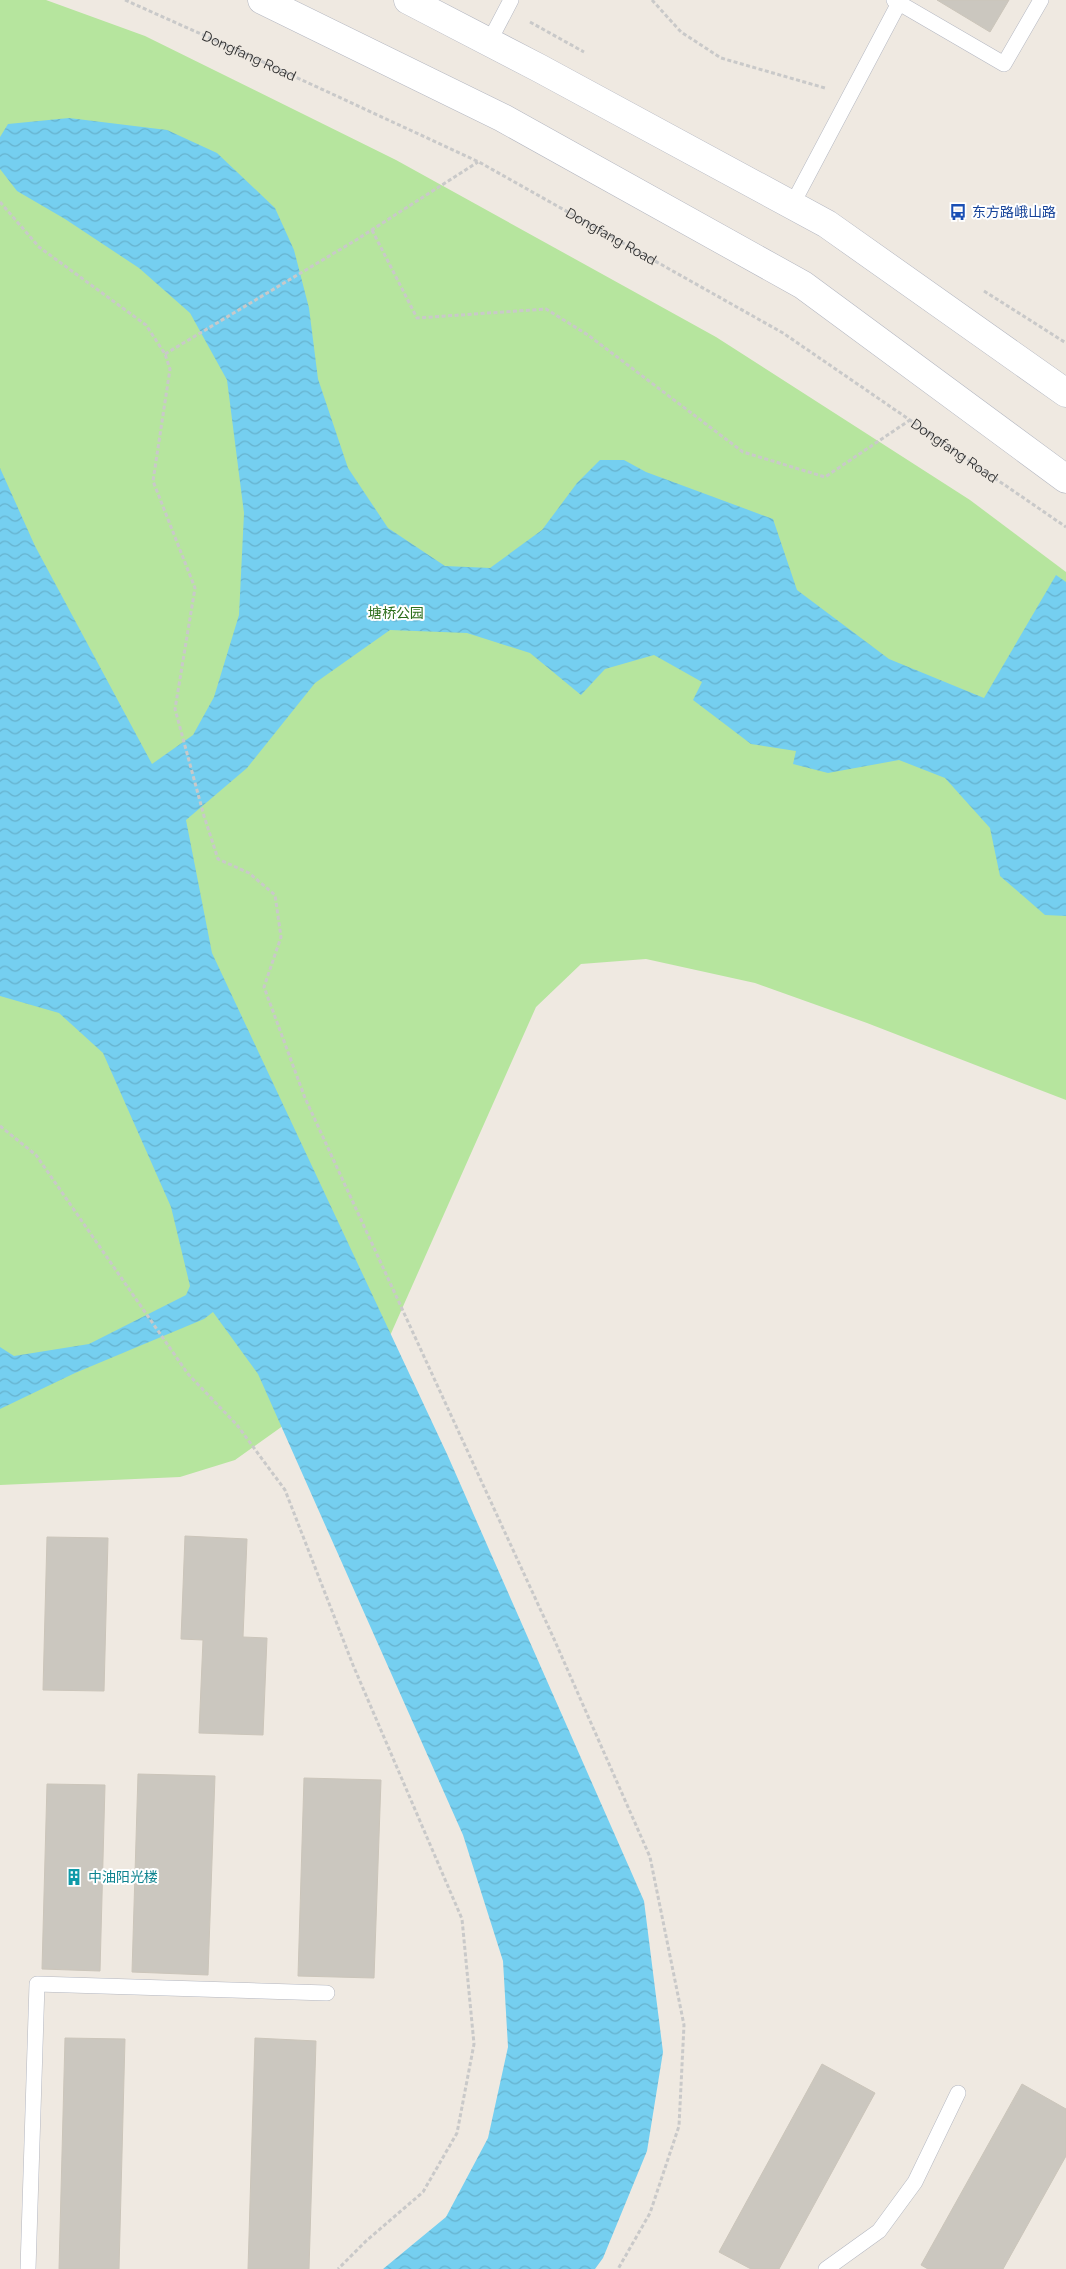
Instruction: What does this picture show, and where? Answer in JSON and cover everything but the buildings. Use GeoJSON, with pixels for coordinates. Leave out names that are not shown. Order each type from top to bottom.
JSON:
{"type":"FeatureCollection","features":[{"type":"Feature","properties":{"kind":"main road"},"geometry":{"type":"LineString","coordinates":[[262,0],[503,118],[803,286],[1066,479]]}},
{"type":"Feature","properties":{"kind":"main road"},"geometry":{"type":"LineString","coordinates":[[408,0],[827,224],[1066,393]]}},
{"type":"Feature","properties":{"kind":"lane"},"geometry":{"type":"LineString","coordinates":[[489,42],[511,0]]}},
{"type":"Feature","properties":{"kind":"lane"},"geometry":{"type":"LineString","coordinates":[[792,206],[852,95],[897,1],[1004,64],[1041,0]]}},
{"type":"Feature","properties":{"kind":"lane"},"geometry":{"type":"LineString","coordinates":[[28,2269],[37,1984],[327,1993]]}},
{"type":"Feature","properties":{"kind":"lane"},"geometry":{"type":"LineString","coordinates":[[826,2269],[878,2231],[915,2182],[958,2093]]}},
{"type":"Feature","properties":{"kind":"path","name":"Dongfang Road"},"geometry":{"type":"LineString","coordinates":[[125,0],[479,162],[783,333],[1066,527]]}},
{"type":"Feature","properties":{"kind":"path"},"geometry":{"type":"LineString","coordinates":[[652,0],[681,32],[721,58],[852,95]]}},
{"type":"Feature","properties":{"kind":"path"},"geometry":{"type":"LineString","coordinates":[[165,354],[356,240],[479,162]]}},
{"type":"Feature","properties":{"kind":"path"},"geometry":{"type":"LineString","coordinates":[[0,202],[39,247],[146,325],[165,354],[170,369],[153,481],[195,588],[175,709],[204,816],[218,859],[249,873],[275,896],[281,937],[264,987],[305,1098],[554,1639],[650,1857],[684,2025],[679,2126],[650,2213],[618,2269]]}},
{"type":"Feature","properties":{"kind":"path"},"geometry":{"type":"LineString","coordinates":[[372,230],[417,318],[546,309],[588,335],[743,452],[824,477],[910,420]]}},
{"type":"Feature","properties":{"kind":"path"},"geometry":{"type":"LineString","coordinates":[[0,1126],[36,1155],[188,1374],[237,1425],[285,1490],[361,1683],[462,1919],[474,2044],[456,2133],[423,2192],[366,2241],[338,2269]]}},
{"type":"Feature","properties":{"kind":"green space","name":"塘桥公园"},"geometry":{"type":"Polygon","coordinates":[[[0,0],[46,0],[145,36],[396,160],[716,337],[970,500],[1066,572],[1066,1100],[867,1023],[755,983],[646,959],[581,964],[536,1007],[381,1356],[235,1460],[180,1477],[0,1485],[0,0]]]}},
{"type":"Feature","properties":{"kind":"water"},"geometry":{"type":"Polygon","coordinates":[[[69,118],[167,130],[217,153],[275,208],[294,250],[309,308],[318,379],[348,468],[388,528],[445,566],[490,568],[542,530],[577,483],[600,460],[624,460],[646,472],[773,519],[797,590],[889,659],[984,698],[1056,575],[1066,582],[1066,916],[1045,915],[1000,876],[990,828],[945,778],[899,760],[828,773],[793,764],[796,751],[751,744],[693,700],[702,682],[654,655],[605,669],[581,695],[530,653],[467,633],[390,630],[315,683],[247,768],[186,820],[212,953],[447,1454],[644,1901],[663,2052],[647,2151],[603,2258],[595,2269],[383,2269],[446,2217],[488,2138],[508,2047],[503,1961],[463,1835],[258,1374],[213,1312],[204,1319],[75,1373],[0,1409],[0,1347],[14,1356],[89,1344],[186,1295],[190,1286],[171,1207],[103,1053],[59,1013],[0,996],[0,468],[35,546],[152,764],[193,735],[214,697],[239,615],[244,513],[227,380],[190,313],[139,268],[65,219],[17,191],[0,169],[0,137],[8,124],[69,118]]]}},
{"type":"Feature","properties":{"kind":"place","name":"东方路峨山路"},"geometry":{"type":"Point","coordinates":[958,212]}},
{"type":"Feature","properties":{"kind":"place","name":"中油阳光楼"},"geometry":{"type":"Point","coordinates":[74,1877]}}]}
